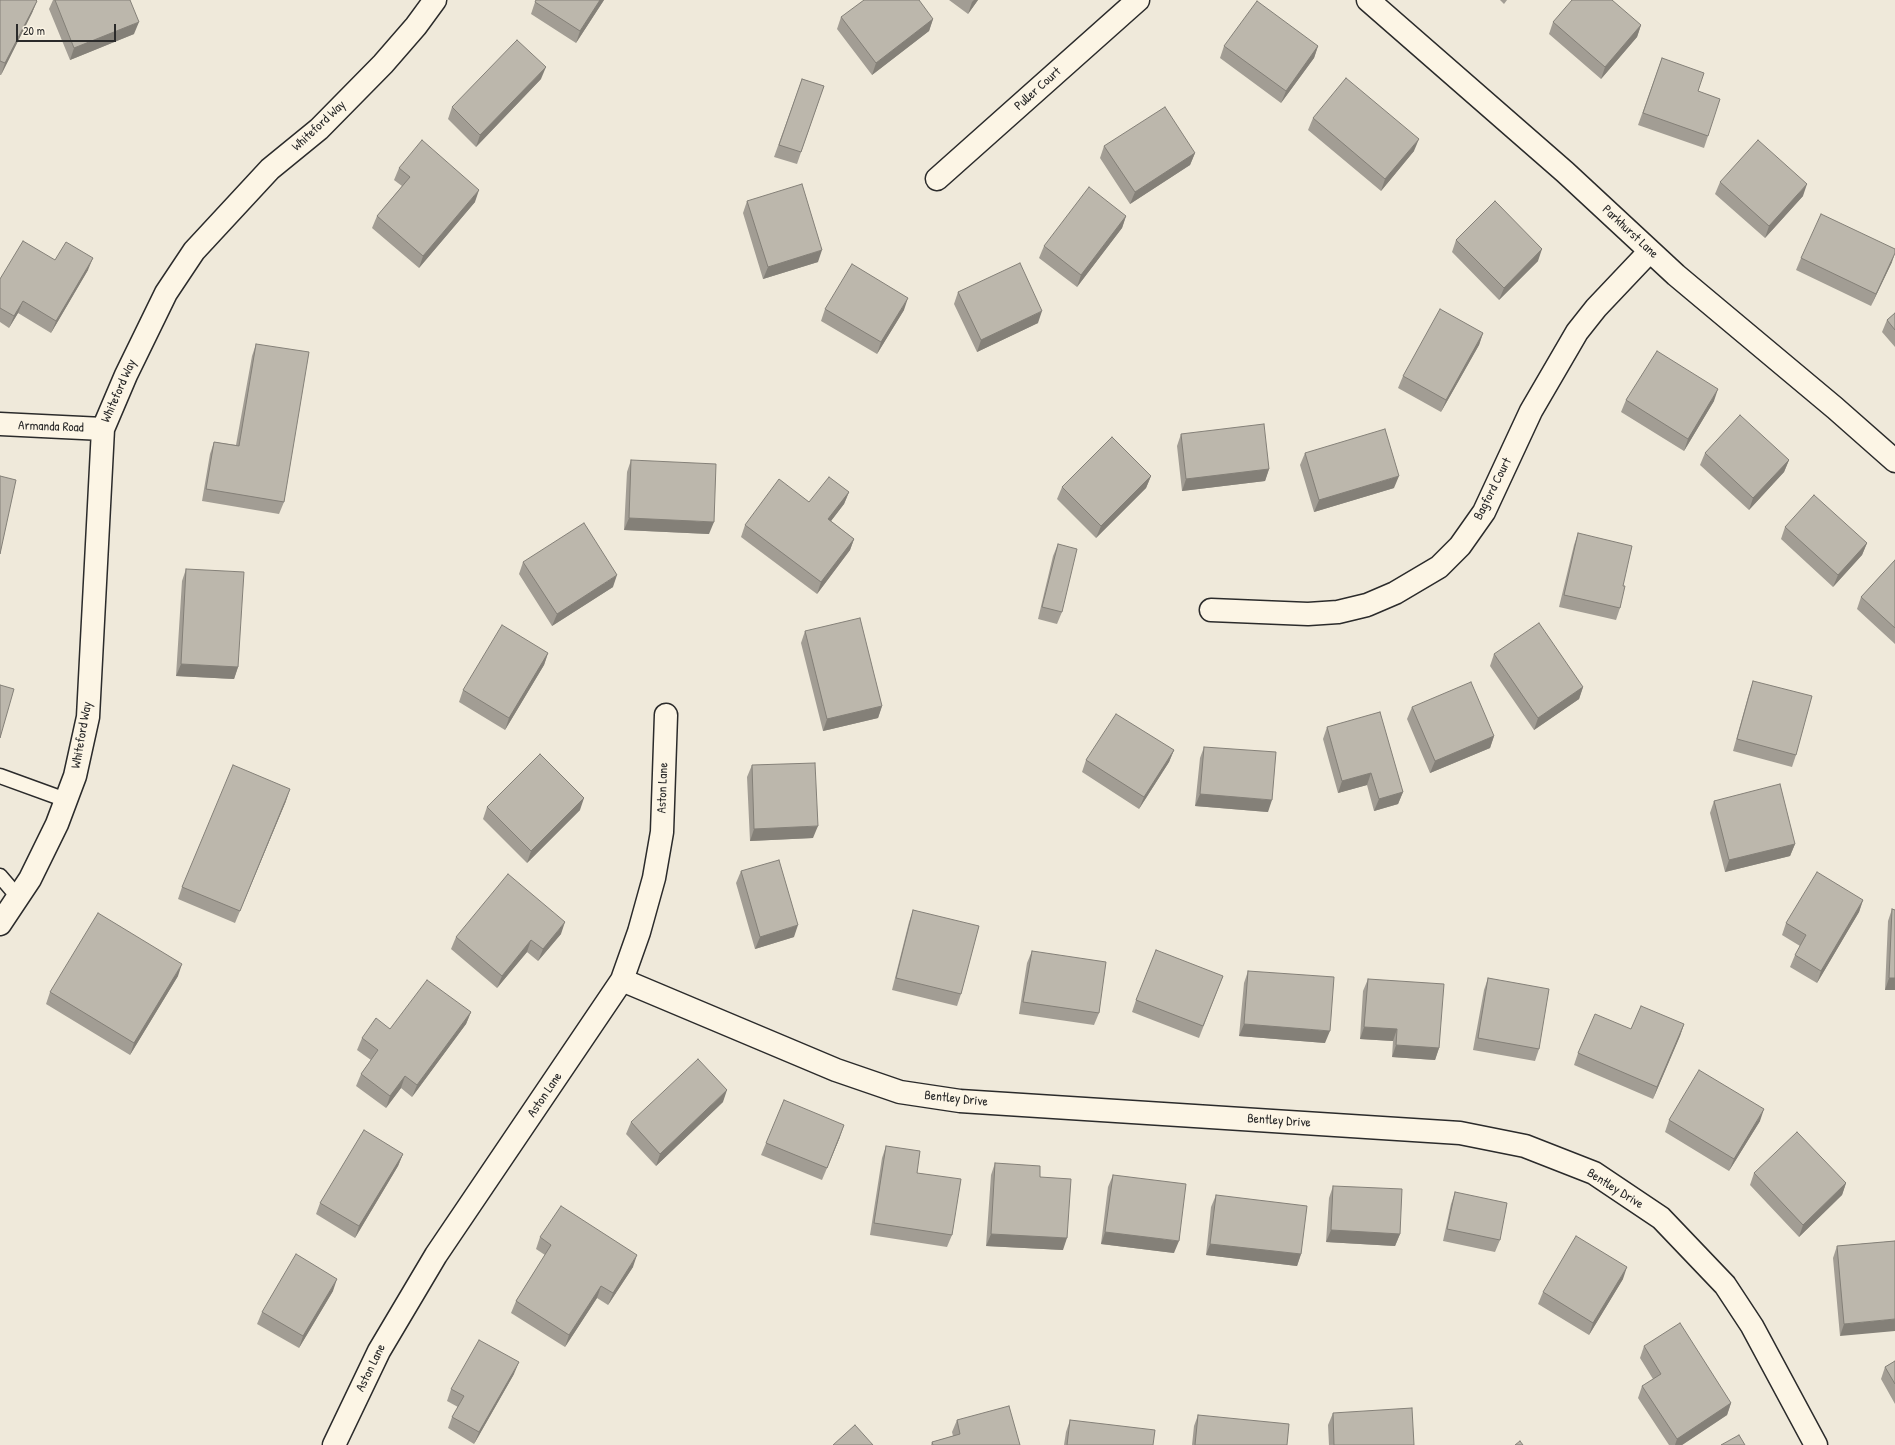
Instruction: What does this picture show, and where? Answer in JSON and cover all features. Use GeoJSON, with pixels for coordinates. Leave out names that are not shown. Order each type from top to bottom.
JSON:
{"type":"FeatureCollection","features":[{"type":"Feature","properties":{"kind":"street","name":"Whiteford Way"},"geometry":{"type":"LineString","coordinates":[[0,924],[30,879],[58,824],[75,776],[88,717],[103,429],[126,375],[166,293],[194,251],[270,169],[319,129],[383,64],[416,26],[435,0]]}},
{"type":"Feature","properties":{"kind":"street","name":"Puller Court"},"geometry":{"type":"LineString","coordinates":[[937,178],[1138,0]]}},
{"type":"Feature","properties":{"kind":"street","name":"Parkhurst Lane"},"geometry":{"type":"LineString","coordinates":[[1368,0],[1565,172],[1676,275],[1895,460]]}},
{"type":"Feature","properties":{"kind":"street","name":"Bagford Court"},"geometry":{"type":"LineString","coordinates":[[1211,610],[1308,614],[1338,612],[1367,605],[1395,593],[1439,567],[1460,546],[1484,512],[1531,411],[1577,332],[1596,308],[1650,251]]}},
{"type":"Feature","properties":{"kind":"street","name":"Armanda Road"},"geometry":{"type":"LineString","coordinates":[[0,424],[103,429]]}},
{"type":"Feature","properties":{"kind":"street","name":"Aston Lane"},"geometry":{"type":"LineString","coordinates":[[334,1445],[379,1351],[436,1255],[622,980],[639,932],[654,878],[662,832],[666,715]]}},
{"type":"Feature","properties":{"kind":"street","name":"Bentley Drive"},"geometry":{"type":"LineString","coordinates":[[622,980],[836,1070],[900,1092],[960,1101],[1460,1133],[1525,1146],[1594,1173],[1661,1218],[1725,1285],[1752,1326],[1816,1445]]}},
{"type":"Feature","properties":{"kind":"lane"},"geometry":{"type":"LineString","coordinates":[[0,776],[66,800]]}},
{"type":"Feature","properties":{"kind":"lane"},"geometry":{"type":"LineString","coordinates":[[0,876],[18,897]]}},
{"type":"Feature","properties":{"kind":"building"},"geometry":{"type":"Polygon","coordinates":[[[0,0],[37,1],[5,63],[0,61],[0,0]]]}},
{"type":"Feature","properties":{"kind":"building"},"geometry":{"type":"Polygon","coordinates":[[[55,0],[130,0],[139,22],[74,48],[55,0]]]}},
{"type":"Feature","properties":{"kind":"building"},"geometry":{"type":"Polygon","coordinates":[[[536,0],[600,0],[580,31],[535,2],[536,0]]]}},
{"type":"Feature","properties":{"kind":"building"},"geometry":{"type":"Polygon","coordinates":[[[864,0],[919,0],[933,19],[876,63],[841,17],[864,0]]]}},
{"type":"Feature","properties":{"kind":"building"},"geometry":{"type":"Polygon","coordinates":[[[1572,0],[1612,0],[1641,25],[1605,67],[1553,22],[1572,0]]]}},
{"type":"Feature","properties":{"kind":"building"},"geometry":{"type":"Polygon","coordinates":[[[1257,1],[1318,46],[1286,91],[1224,46],[1257,1]]]}},
{"type":"Feature","properties":{"kind":"building"},"geometry":{"type":"Polygon","coordinates":[[[517,40],[546,67],[480,135],[452,107],[517,40]]]}},
{"type":"Feature","properties":{"kind":"building"},"geometry":{"type":"Polygon","coordinates":[[[1662,58],[1704,73],[1698,91],[1720,99],[1708,136],[1643,113],[1662,58]]]}},
{"type":"Feature","properties":{"kind":"building"},"geometry":{"type":"Polygon","coordinates":[[[1346,78],[1419,139],[1385,179],[1313,118],[1346,78]]]}},
{"type":"Feature","properties":{"kind":"building"},"geometry":{"type":"Polygon","coordinates":[[[802,79],[824,86],[801,152],[779,145],[802,79]]]}},
{"type":"Feature","properties":{"kind":"building"},"geometry":{"type":"Polygon","coordinates":[[[1165,107],[1195,153],[1135,192],[1104,146],[1165,107]]]}},
{"type":"Feature","properties":{"kind":"building"},"geometry":{"type":"Polygon","coordinates":[[[422,140],[479,190],[423,256],[377,216],[410,177],[399,168],[422,140]]]}},
{"type":"Feature","properties":{"kind":"building"},"geometry":{"type":"Polygon","coordinates":[[[1758,140],[1807,184],[1769,226],[1720,182],[1758,140]]]}},
{"type":"Feature","properties":{"kind":"building"},"geometry":{"type":"Polygon","coordinates":[[[802,184],[822,250],[768,267],[747,201],[802,184]]]}},
{"type":"Feature","properties":{"kind":"building"},"geometry":{"type":"Polygon","coordinates":[[[1089,187],[1126,216],[1081,275],[1044,246],[1089,187]]]}},
{"type":"Feature","properties":{"kind":"building"},"geometry":{"type":"Polygon","coordinates":[[[1495,201],[1542,249],[1504,288],[1456,240],[1495,201]]]}},
{"type":"Feature","properties":{"kind":"building"},"geometry":{"type":"Polygon","coordinates":[[[1821,214],[1895,249],[1895,253],[1876,294],[1801,258],[1821,214]]]}},
{"type":"Feature","properties":{"kind":"building"},"geometry":{"type":"Polygon","coordinates":[[[23,241],[55,260],[66,242],[93,258],[56,321],[23,301],[14,316],[0,308],[0,279],[23,241]]]}},
{"type":"Feature","properties":{"kind":"building"},"geometry":{"type":"Polygon","coordinates":[[[1020,263],[1042,311],[981,340],[958,292],[1020,263]]]}},
{"type":"Feature","properties":{"kind":"building"},"geometry":{"type":"Polygon","coordinates":[[[852,264],[908,298],[881,342],[825,309],[852,264]]]}},
{"type":"Feature","properties":{"kind":"building"},"geometry":{"type":"Polygon","coordinates":[[[1440,309],[1483,333],[1446,400],[1403,376],[1440,309]]]}},
{"type":"Feature","properties":{"kind":"building"},"geometry":{"type":"Polygon","coordinates":[[[1895,313],[1895,330],[1887,320],[1895,313]]]}},
{"type":"Feature","properties":{"kind":"building"},"geometry":{"type":"Polygon","coordinates":[[[256,344],[309,352],[284,502],[206,489],[214,442],[239,446],[256,344]]]}},
{"type":"Feature","properties":{"kind":"building"},"geometry":{"type":"Polygon","coordinates":[[[1657,351],[1718,389],[1688,439],[1626,400],[1657,351]]]}},
{"type":"Feature","properties":{"kind":"building"},"geometry":{"type":"Polygon","coordinates":[[[1740,415],[1789,460],[1753,498],[1705,453],[1740,415]]]}},
{"type":"Feature","properties":{"kind":"building"},"geometry":{"type":"Polygon","coordinates":[[[1264,424],[1269,469],[1186,479],[1181,434],[1264,424]]]}},
{"type":"Feature","properties":{"kind":"building"},"geometry":{"type":"Polygon","coordinates":[[[1385,429],[1399,476],[1319,500],[1305,453],[1385,429]]]}},
{"type":"Feature","properties":{"kind":"building"},"geometry":{"type":"Polygon","coordinates":[[[1112,437],[1151,476],[1101,526],[1062,487],[1112,437]]]}},
{"type":"Feature","properties":{"kind":"building"},"geometry":{"type":"Polygon","coordinates":[[[631,460],[716,464],[714,522],[629,518],[631,460]]]}},
{"type":"Feature","properties":{"kind":"building"},"geometry":{"type":"Polygon","coordinates":[[[0,476],[16,480],[0,554],[0,476]]]}},
{"type":"Feature","properties":{"kind":"building"},"geometry":{"type":"Polygon","coordinates":[[[829,477],[849,492],[828,519],[854,539],[821,582],[745,525],[779,479],[809,502],[829,477]]]}},
{"type":"Feature","properties":{"kind":"building"},"geometry":{"type":"Polygon","coordinates":[[[1814,495],[1867,543],[1838,575],[1785,527],[1814,495]]]}},
{"type":"Feature","properties":{"kind":"building"},"geometry":{"type":"Polygon","coordinates":[[[584,523],[617,575],[557,614],[523,562],[584,523]]]}},
{"type":"Feature","properties":{"kind":"building"},"geometry":{"type":"Polygon","coordinates":[[[1578,533],[1632,546],[1623,586],[1625,586],[1620,608],[1564,595],[1578,533]]]}},
{"type":"Feature","properties":{"kind":"building"},"geometry":{"type":"Polygon","coordinates":[[[1058,544],[1077,549],[1062,612],[1042,607],[1058,544]]]}},
{"type":"Feature","properties":{"kind":"building"},"geometry":{"type":"Polygon","coordinates":[[[1895,560],[1895,628],[1861,597],[1895,560]]]}},
{"type":"Feature","properties":{"kind":"building"},"geometry":{"type":"Polygon","coordinates":[[[186,569],[244,572],[238,667],[181,664],[186,569]]]}},
{"type":"Feature","properties":{"kind":"building"},"geometry":{"type":"Polygon","coordinates":[[[860,618],[882,706],[827,719],[805,631],[860,618]]]}},
{"type":"Feature","properties":{"kind":"building"},"geometry":{"type":"Polygon","coordinates":[[[1539,623],[1583,687],[1538,718],[1494,654],[1539,623]]]}},
{"type":"Feature","properties":{"kind":"building"},"geometry":{"type":"Polygon","coordinates":[[[502,625],[548,653],[509,718],[463,690],[502,625]]]}},
{"type":"Feature","properties":{"kind":"building"},"geometry":{"type":"Polygon","coordinates":[[[1753,681],[1812,696],[1796,755],[1737,739],[1753,681]]]}},
{"type":"Feature","properties":{"kind":"building"},"geometry":{"type":"Polygon","coordinates":[[[1471,682],[1494,736],[1435,761],[1412,707],[1471,682]]]}},
{"type":"Feature","properties":{"kind":"building"},"geometry":{"type":"Polygon","coordinates":[[[0,685],[14,689],[0,738],[0,685]]]}},
{"type":"Feature","properties":{"kind":"building"},"geometry":{"type":"Polygon","coordinates":[[[1380,712],[1403,792],[1379,799],[1371,773],[1342,781],[1327,727],[1380,712]]]}},
{"type":"Feature","properties":{"kind":"building"},"geometry":{"type":"Polygon","coordinates":[[[1116,714],[1174,750],[1144,797],[1086,760],[1116,714]]]}},
{"type":"Feature","properties":{"kind":"building"},"geometry":{"type":"Polygon","coordinates":[[[1204,747],[1276,752],[1272,800],[1200,794],[1204,747]]]}},
{"type":"Feature","properties":{"kind":"building"},"geometry":{"type":"Polygon","coordinates":[[[540,754],[584,798],[531,851],[487,807],[540,754]]]}},
{"type":"Feature","properties":{"kind":"building"},"geometry":{"type":"Polygon","coordinates":[[[815,763],[818,826],[754,829],[752,765],[815,763]]]}},
{"type":"Feature","properties":{"kind":"building"},"geometry":{"type":"Polygon","coordinates":[[[233,765],[290,789],[240,911],[182,887],[233,765]]]}},
{"type":"Feature","properties":{"kind":"building"},"geometry":{"type":"Polygon","coordinates":[[[1780,784],[1795,844],[1729,860],[1714,801],[1780,784]]]}},
{"type":"Feature","properties":{"kind":"building"},"geometry":{"type":"Polygon","coordinates":[[[779,860],[798,925],[760,937],[741,871],[779,860]]]}},
{"type":"Feature","properties":{"kind":"building"},"geometry":{"type":"Polygon","coordinates":[[[1817,872],[1863,900],[1821,971],[1795,955],[1806,935],[1786,923],[1817,872]]]}},
{"type":"Feature","properties":{"kind":"building"},"geometry":{"type":"Polygon","coordinates":[[[508,874],[565,922],[543,949],[531,940],[502,976],[456,937],[508,874]]]}},
{"type":"Feature","properties":{"kind":"building"},"geometry":{"type":"Polygon","coordinates":[[[1892,909],[1895,910],[1895,978],[1889,978],[1892,909]]]}},
{"type":"Feature","properties":{"kind":"building"},"geometry":{"type":"Polygon","coordinates":[[[913,910],[979,926],[961,994],[896,978],[913,910]]]}},
{"type":"Feature","properties":{"kind":"building"},"geometry":{"type":"Polygon","coordinates":[[[98,913],[182,964],[134,1043],[50,992],[98,913]]]}},
{"type":"Feature","properties":{"kind":"building"},"geometry":{"type":"Polygon","coordinates":[[[1156,950],[1223,976],[1203,1026],[1136,1000],[1156,950]]]}},
{"type":"Feature","properties":{"kind":"building"},"geometry":{"type":"Polygon","coordinates":[[[1032,951],[1106,962],[1099,1013],[1023,1002],[1032,951]]]}},
{"type":"Feature","properties":{"kind":"building"},"geometry":{"type":"Polygon","coordinates":[[[1248,971],[1334,977],[1330,1031],[1244,1024],[1248,971]]]}},
{"type":"Feature","properties":{"kind":"building"},"geometry":{"type":"Polygon","coordinates":[[[1488,978],[1549,989],[1539,1049],[1478,1038],[1488,978]]]}},
{"type":"Feature","properties":{"kind":"building"},"geometry":{"type":"Polygon","coordinates":[[[1368,979],[1444,984],[1439,1048],[1396,1045],[1397,1029],[1364,1027],[1368,979]]]}},
{"type":"Feature","properties":{"kind":"building"},"geometry":{"type":"Polygon","coordinates":[[[427,980],[471,1012],[417,1085],[405,1076],[390,1096],[361,1074],[378,1050],[362,1038],[376,1018],[390,1029],[427,980]]]}},
{"type":"Feature","properties":{"kind":"building"},"geometry":{"type":"Polygon","coordinates":[[[1641,1006],[1684,1024],[1657,1087],[1578,1053],[1595,1014],[1631,1029],[1641,1006]]]}},
{"type":"Feature","properties":{"kind":"building"},"geometry":{"type":"Polygon","coordinates":[[[698,1059],[727,1090],[660,1154],[631,1122],[698,1059]]]}},
{"type":"Feature","properties":{"kind":"building"},"geometry":{"type":"Polygon","coordinates":[[[1699,1070],[1764,1109],[1734,1159],[1669,1120],[1699,1070]]]}},
{"type":"Feature","properties":{"kind":"building"},"geometry":{"type":"Polygon","coordinates":[[[784,1100],[844,1125],[827,1168],[766,1143],[784,1100]]]}},
{"type":"Feature","properties":{"kind":"building"},"geometry":{"type":"Polygon","coordinates":[[[364,1130],[403,1154],[359,1226],[320,1203],[364,1130]]]}},
{"type":"Feature","properties":{"kind":"building"},"geometry":{"type":"Polygon","coordinates":[[[1797,1132],[1846,1183],[1803,1225],[1754,1173],[1797,1132]]]}},
{"type":"Feature","properties":{"kind":"building"},"geometry":{"type":"Polygon","coordinates":[[[886,1146],[920,1151],[917,1173],[961,1179],[952,1235],[874,1223],[886,1146]]]}},
{"type":"Feature","properties":{"kind":"building"},"geometry":{"type":"Polygon","coordinates":[[[995,1163],[1040,1166],[1040,1177],[1071,1179],[1067,1238],[991,1234],[995,1163]]]}},
{"type":"Feature","properties":{"kind":"building"},"geometry":{"type":"Polygon","coordinates":[[[1113,1175],[1186,1184],[1179,1241],[1105,1232],[1113,1175]]]}},
{"type":"Feature","properties":{"kind":"building"},"geometry":{"type":"Polygon","coordinates":[[[1333,1186],[1402,1189],[1400,1234],[1331,1230],[1333,1186]]]}},
{"type":"Feature","properties":{"kind":"building"},"geometry":{"type":"Polygon","coordinates":[[[1455,1192],[1507,1203],[1500,1240],[1447,1229],[1455,1192]]]}},
{"type":"Feature","properties":{"kind":"building"},"geometry":{"type":"Polygon","coordinates":[[[1216,1195],[1307,1206],[1301,1254],[1210,1244],[1216,1195]]]}},
{"type":"Feature","properties":{"kind":"building"},"geometry":{"type":"Polygon","coordinates":[[[561,1206],[637,1255],[613,1293],[601,1286],[569,1335],[516,1301],[551,1245],[540,1237],[561,1206]]]}},
{"type":"Feature","properties":{"kind":"building"},"geometry":{"type":"Polygon","coordinates":[[[1576,1236],[1627,1267],[1593,1323],[1543,1292],[1576,1236]]]}},
{"type":"Feature","properties":{"kind":"building"},"geometry":{"type":"Polygon","coordinates":[[[1895,1241],[1895,1319],[1844,1324],[1837,1246],[1895,1241]]]}},
{"type":"Feature","properties":{"kind":"building"},"geometry":{"type":"Polygon","coordinates":[[[296,1254],[337,1279],[303,1336],[262,1312],[296,1254]]]}},
{"type":"Feature","properties":{"kind":"building"},"geometry":{"type":"Polygon","coordinates":[[[1680,1323],[1731,1403],[1677,1439],[1642,1386],[1661,1374],[1644,1346],[1680,1323]]]}},
{"type":"Feature","properties":{"kind":"building"},"geometry":{"type":"Polygon","coordinates":[[[479,1340],[519,1362],[479,1432],[452,1417],[464,1396],[451,1389],[479,1340]]]}},
{"type":"Feature","properties":{"kind":"building"},"geometry":{"type":"Polygon","coordinates":[[[1895,1361],[1895,1384],[1885,1367],[1895,1361]]]}},
{"type":"Feature","properties":{"kind":"building"},"geometry":{"type":"Polygon","coordinates":[[[1009,1406],[1020,1445],[933,1445],[932,1442],[960,1434],[957,1420],[1009,1406]]]}},
{"type":"Feature","properties":{"kind":"building"},"geometry":{"type":"Polygon","coordinates":[[[1412,1408],[1414,1445],[1334,1445],[1333,1413],[1412,1408]]]}},
{"type":"Feature","properties":{"kind":"building"},"geometry":{"type":"Polygon","coordinates":[[[1198,1415],[1289,1424],[1287,1445],[1195,1445],[1198,1415]]]}},
{"type":"Feature","properties":{"kind":"building"},"geometry":{"type":"Polygon","coordinates":[[[1070,1420],[1155,1430],[1153,1445],[1067,1445],[1070,1420]]]}},
{"type":"Feature","properties":{"kind":"building"},"geometry":{"type":"Polygon","coordinates":[[[855,1425],[873,1445],[833,1445],[855,1425]]]}},
{"type":"Feature","properties":{"kind":"building"},"geometry":{"type":"Polygon","coordinates":[[[1739,1435],[1745,1445],[1721,1445],[1739,1435]]]}},
{"type":"Feature","properties":{"kind":"building"},"geometry":{"type":"Polygon","coordinates":[[[1520,1441],[1523,1445],[1515,1445],[1520,1441]]]}}]}
